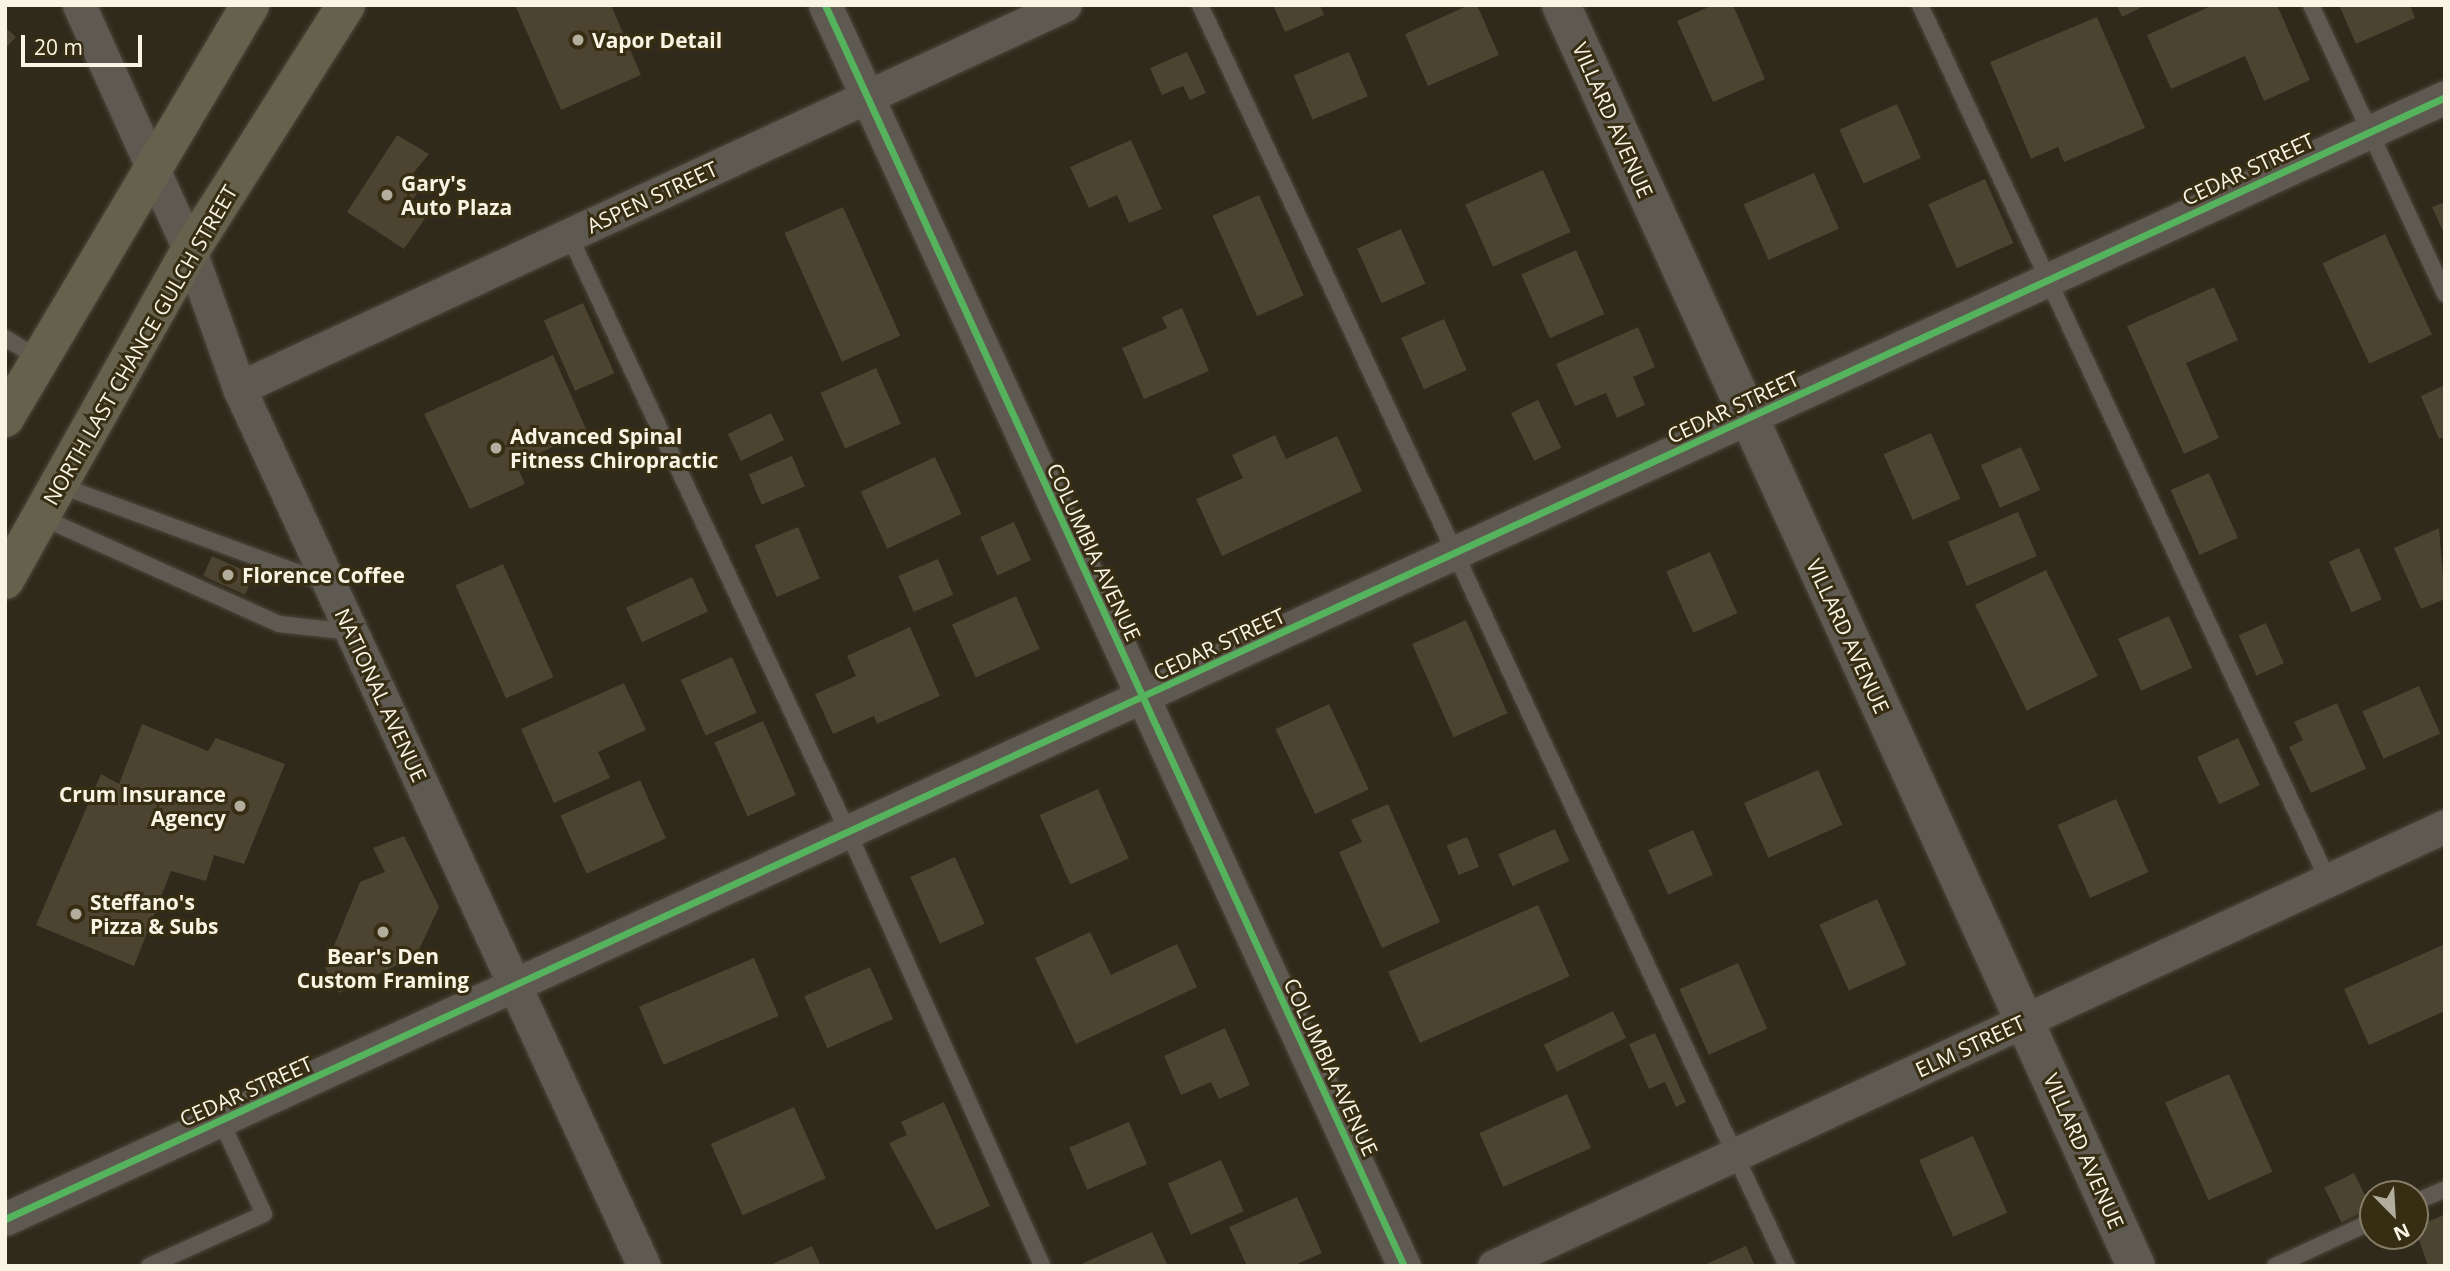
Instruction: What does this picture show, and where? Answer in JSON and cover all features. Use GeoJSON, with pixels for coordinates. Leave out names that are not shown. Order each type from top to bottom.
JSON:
{"type":"FeatureCollection","features":[{"type":"Feature","properties":{"kind":"main road"},"geometry":{"type":"LineString","coordinates":[[5,418],[151,167],[250,5]]}},
{"type":"Feature","properties":{"kind":"main road","name":"NORTH LAST CHANCE GULCH STREET"},"geometry":{"type":"LineString","coordinates":[[5,580],[190,251],[346,5]]}},
{"type":"Feature","properties":{"kind":"street","name":"NATIONAL AVENUE"},"geometry":{"type":"LineString","coordinates":[[79,5],[190,251],[239,388],[644,1266]]}},
{"type":"Feature","properties":{"kind":"street","name":"COLUMBIA AVENUE"},"geometry":{"type":"LineString","coordinates":[[825,5],[865,98],[1404,1266]]}},
{"type":"Feature","properties":{"kind":"street","name":"ASPEN STREET"},"geometry":{"type":"LineString","coordinates":[[239,388],[1065,5]]}},
{"type":"Feature","properties":{"kind":"street","name":"VILLARD AVENUE"},"geometry":{"type":"LineString","coordinates":[[1561,5],[2136,1266]]}},
{"type":"Feature","properties":{"kind":"street","name":"CEDAR STREET"},"geometry":{"type":"LineString","coordinates":[[5,1219],[516,989],[2445,97]]}},
{"type":"Feature","properties":{"kind":"street","name":"ELM STREET"},"geometry":{"type":"LineString","coordinates":[[1494,1266],[2445,826]]}},
{"type":"Feature","properties":{"kind":"lane"},"geometry":{"type":"LineString","coordinates":[[1200,5],[1787,1266]]}},
{"type":"Feature","properties":{"kind":"lane"},"geometry":{"type":"LineString","coordinates":[[1920,5],[2328,880]]}},
{"type":"Feature","properties":{"kind":"lane"},"geometry":{"type":"LineString","coordinates":[[2311,5],[2445,294]]}},
{"type":"Feature","properties":{"kind":"lane"},"geometry":{"type":"LineString","coordinates":[[569,235],[849,834],[1041,1266]]}},
{"type":"Feature","properties":{"kind":"lane"},"geometry":{"type":"LineString","coordinates":[[5,338],[40,359]]}},
{"type":"Feature","properties":{"kind":"lane"},"geometry":{"type":"LineString","coordinates":[[50,501],[329,584]]}},
{"type":"Feature","properties":{"kind":"lane"},"geometry":{"type":"LineString","coordinates":[[50,501],[279,624],[352,632]]}},
{"type":"Feature","properties":{"kind":"lane"},"geometry":{"type":"LineString","coordinates":[[149,1266],[264,1214],[221,1121]]}},
{"type":"Feature","properties":{"kind":"lane"},"geometry":{"type":"LineString","coordinates":[[2275,1266],[2359,1227]]}},
{"type":"Feature","properties":{"kind":"building","name":"Vapor Detail"},"geometry":{"type":"Polygon","coordinates":[[[515,5],[611,5],[641,75],[561,110],[515,5]]]}},
{"type":"Feature","properties":{"kind":"building"},"geometry":{"type":"Polygon","coordinates":[[[1273,5],[1320,5],[1324,15],[1285,32],[1273,5]]]}},
{"type":"Feature","properties":{"kind":"building"},"geometry":{"type":"Polygon","coordinates":[[[1469,5],[1477,5],[1499,55],[1428,86],[1405,34],[1469,5]]]}},
{"type":"Feature","properties":{"kind":"building"},"geometry":{"type":"Polygon","coordinates":[[[1713,5],[1733,5],[1765,79],[1713,102],[1677,21],[1713,5]]]}},
{"type":"Feature","properties":{"kind":"building"},"geometry":{"type":"Polygon","coordinates":[[[2117,5],[2146,5],[2122,17],[2117,5]]]}},
{"type":"Feature","properties":{"kind":"building"},"geometry":{"type":"Polygon","coordinates":[[[2213,5],[2277,5],[2310,80],[2264,101],[2245,56],[2171,89],[2147,35],[2213,5]]]}},
{"type":"Feature","properties":{"kind":"building"},"geometry":{"type":"Polygon","coordinates":[[[2339,5],[2410,5],[2415,18],[2356,44],[2339,5]]]}},
{"type":"Feature","properties":{"kind":"building"},"geometry":{"type":"Polygon","coordinates":[[[2097,17],[2145,128],[2064,162],[2058,147],[2031,159],[1990,62],[2097,17]]]}},
{"type":"Feature","properties":{"kind":"building"},"geometry":{"type":"Polygon","coordinates":[[[5,27],[16,37],[5,49],[5,27]]]}},
{"type":"Feature","properties":{"kind":"building"},"geometry":{"type":"Polygon","coordinates":[[[1187,52],[1206,93],[1190,100],[1183,86],[1162,95],[1150,68],[1187,52]]]}},
{"type":"Feature","properties":{"kind":"building"},"geometry":{"type":"Polygon","coordinates":[[[1349,52],[1368,96],[1313,120],[1294,75],[1349,52]]]}},
{"type":"Feature","properties":{"kind":"building"},"geometry":{"type":"Polygon","coordinates":[[[1897,104],[1921,158],[1863,184],[1839,130],[1897,104]]]}},
{"type":"Feature","properties":{"kind":"building","name":"Gary's Auto Plaza"},"geometry":{"type":"Polygon","coordinates":[[[397,135],[429,154],[410,177],[423,185],[408,206],[426,217],[404,249],[347,212],[397,135]]]}},
{"type":"Feature","properties":{"kind":"building"},"geometry":{"type":"Polygon","coordinates":[[[1131,140],[1162,209],[1129,223],[1117,195],[1089,208],[1070,167],[1131,140]]]}},
{"type":"Feature","properties":{"kind":"building"},"geometry":{"type":"Polygon","coordinates":[[[1543,170],[1571,232],[1493,267],[1465,205],[1543,170]]]}},
{"type":"Feature","properties":{"kind":"building"},"geometry":{"type":"Polygon","coordinates":[[[1814,173],[1839,229],[1768,260],[1744,204],[1814,173]]]}},
{"type":"Feature","properties":{"kind":"building"},"geometry":{"type":"Polygon","coordinates":[[[1985,179],[2013,243],[1957,268],[1928,204],[1985,179]]]}},
{"type":"Feature","properties":{"kind":"building"},"geometry":{"type":"Polygon","coordinates":[[[1259,195],[1304,295],[1257,316],[1212,216],[1259,195]]]}},
{"type":"Feature","properties":{"kind":"building"},"geometry":{"type":"Polygon","coordinates":[[[2445,202],[2445,236],[2432,207],[2445,202]]]}},
{"type":"Feature","properties":{"kind":"building"},"geometry":{"type":"Polygon","coordinates":[[[843,207],[900,336],[842,362],[785,233],[843,207]]]}},
{"type":"Feature","properties":{"kind":"building"},"geometry":{"type":"Polygon","coordinates":[[[1401,229],[1425,284],[1382,303],[1357,249],[1401,229]]]}},
{"type":"Feature","properties":{"kind":"building"},"geometry":{"type":"Polygon","coordinates":[[[2385,234],[2432,335],[2369,364],[2322,263],[2385,234]]]}},
{"type":"Feature","properties":{"kind":"building"},"geometry":{"type":"Polygon","coordinates":[[[1576,250],[1604,314],[1550,338],[1521,274],[1576,250]]]}},
{"type":"Feature","properties":{"kind":"building"},"geometry":{"type":"Polygon","coordinates":[[[2214,287],[2238,340],[2186,363],[2219,438],[2184,454],[2127,326],[2214,287]]]}},
{"type":"Feature","properties":{"kind":"building"},"geometry":{"type":"Polygon","coordinates":[[[583,303],[614,373],[575,391],[544,320],[583,303]]]}},
{"type":"Feature","properties":{"kind":"building"},"geometry":{"type":"Polygon","coordinates":[[[1182,308],[1209,371],[1144,399],[1122,348],[1167,328],[1162,317],[1182,308]]]}},
{"type":"Feature","properties":{"kind":"building"},"geometry":{"type":"Polygon","coordinates":[[[1444,319],[1467,370],[1424,389],[1401,338],[1444,319]]]}},
{"type":"Feature","properties":{"kind":"building"},"geometry":{"type":"Polygon","coordinates":[[[1638,327],[1655,367],[1633,377],[1645,405],[1617,418],[1606,393],[1575,406],[1556,364],[1638,327]]]}},
{"type":"Feature","properties":{"kind":"building","name":"Advanced Spinal Fitness Chiropractic"},"geometry":{"type":"Polygon","coordinates":[[[553,355],[587,431],[516,464],[525,484],[470,509],[424,414],[553,355]]]}},
{"type":"Feature","properties":{"kind":"building"},"geometry":{"type":"Polygon","coordinates":[[[876,368],[901,424],[845,449],[820,393],[876,368]]]}},
{"type":"Feature","properties":{"kind":"building"},"geometry":{"type":"Polygon","coordinates":[[[2445,385],[2445,437],[2439,439],[2421,396],[2445,385]]]}},
{"type":"Feature","properties":{"kind":"building"},"geometry":{"type":"Polygon","coordinates":[[[1538,400],[1561,448],[1534,461],[1511,413],[1538,400]]]}},
{"type":"Feature","properties":{"kind":"building"},"geometry":{"type":"Polygon","coordinates":[[[771,413],[784,440],[741,461],[728,434],[771,413]]]}},
{"type":"Feature","properties":{"kind":"building"},"geometry":{"type":"Polygon","coordinates":[[[1931,433],[1960,499],[1913,520],[1883,454],[1931,433]]]}},
{"type":"Feature","properties":{"kind":"building"},"geometry":{"type":"Polygon","coordinates":[[[1275,435],[1286,459],[1337,436],[1362,491],[1222,556],[1196,499],[1243,478],[1232,455],[1275,435]]]}},
{"type":"Feature","properties":{"kind":"building"},"geometry":{"type":"Polygon","coordinates":[[[2021,447],[2040,490],[2000,508],[1981,465],[2021,447]]]}},
{"type":"Feature","properties":{"kind":"building"},"geometry":{"type":"Polygon","coordinates":[[[792,456],[805,486],[762,505],[749,474],[792,456]]]}},
{"type":"Feature","properties":{"kind":"building"},"geometry":{"type":"Polygon","coordinates":[[[935,457],[962,514],[887,549],[861,492],[935,457]]]}},
{"type":"Feature","properties":{"kind":"building"},"geometry":{"type":"Polygon","coordinates":[[[2209,473],[2238,538],[2200,555],[2171,490],[2209,473]]]}},
{"type":"Feature","properties":{"kind":"building"},"geometry":{"type":"Polygon","coordinates":[[[2018,512],[2037,556],[1967,586],[1948,542],[2018,512]]]}},
{"type":"Feature","properties":{"kind":"building"},"geometry":{"type":"Polygon","coordinates":[[[1014,522],[1031,560],[997,575],[980,537],[1014,522]]]}},
{"type":"Feature","properties":{"kind":"building"},"geometry":{"type":"Polygon","coordinates":[[[798,527],[820,579],[777,597],[755,545],[798,527]]]}},
{"type":"Feature","properties":{"kind":"building"},"geometry":{"type":"Polygon","coordinates":[[[2439,528],[2445,599],[2421,609],[2394,548],[2439,528]]]}},
{"type":"Feature","properties":{"kind":"building"},"geometry":{"type":"Polygon","coordinates":[[[2359,548],[2382,599],[2352,613],[2329,561],[2359,548]]]}},
{"type":"Feature","properties":{"kind":"building"},"geometry":{"type":"Polygon","coordinates":[[[1710,552],[1737,613],[1693,633],[1666,572],[1710,552]]]}},
{"type":"Feature","properties":{"kind":"building","name":"Florence Coffee"},"geometry":{"type":"Polygon","coordinates":[[[212,556],[254,575],[245,595],[203,576],[212,556]]]}},
{"type":"Feature","properties":{"kind":"building"},"geometry":{"type":"Polygon","coordinates":[[[938,559],[953,595],[914,612],[898,576],[938,559]]]}},
{"type":"Feature","properties":{"kind":"building"},"geometry":{"type":"Polygon","coordinates":[[[503,564],[553,677],[506,698],[455,585],[503,564]]]}},
{"type":"Feature","properties":{"kind":"building"},"geometry":{"type":"Polygon","coordinates":[[[2046,570],[2098,676],[2027,711],[1975,605],[2046,570]]]}},
{"type":"Feature","properties":{"kind":"building"},"geometry":{"type":"Polygon","coordinates":[[[692,577],[708,611],[642,642],[626,608],[692,577]]]}},
{"type":"Feature","properties":{"kind":"building"},"geometry":{"type":"Polygon","coordinates":[[[1016,596],[1040,649],[976,677],[952,624],[1016,596]]]}},
{"type":"Feature","properties":{"kind":"building"},"geometry":{"type":"Polygon","coordinates":[[[2169,616],[2192,668],[2141,691],[2118,639],[2169,616]]]}},
{"type":"Feature","properties":{"kind":"building"},"geometry":{"type":"Polygon","coordinates":[[[1466,620],[1507,713],[1454,737],[1412,644],[1466,620]]]}},
{"type":"Feature","properties":{"kind":"building"},"geometry":{"type":"Polygon","coordinates":[[[2266,623],[2284,663],[2256,675],[2239,635],[2266,623]]]}},
{"type":"Feature","properties":{"kind":"building"},"geometry":{"type":"Polygon","coordinates":[[[910,627],[940,696],[877,724],[874,716],[833,734],[815,694],[856,676],[847,656],[910,627]]]}},
{"type":"Feature","properties":{"kind":"building"},"geometry":{"type":"Polygon","coordinates":[[[732,657],[757,713],[706,736],[681,680],[732,657]]]}},
{"type":"Feature","properties":{"kind":"building"},"geometry":{"type":"Polygon","coordinates":[[[624,683],[646,730],[598,752],[610,778],[554,803],[521,729],[624,683]]]}},
{"type":"Feature","properties":{"kind":"building"},"geometry":{"type":"Polygon","coordinates":[[[2419,686],[2440,734],[2384,759],[2362,711],[2419,686]]]}},
{"type":"Feature","properties":{"kind":"building"},"geometry":{"type":"Polygon","coordinates":[[[2337,703],[2366,769],[2311,793],[2289,747],[2303,740],[2294,722],[2337,703]]]}},
{"type":"Feature","properties":{"kind":"building"},"geometry":{"type":"Polygon","coordinates":[[[1329,704],[1369,789],[1315,814],[1276,729],[1329,704]]]}},
{"type":"Feature","properties":{"kind":"building"},"geometry":{"type":"Polygon","coordinates":[[[763,721],[796,795],[748,817],[715,743],[763,721]]]}},
{"type":"Feature","properties":{"kind":"building"},"geometry":{"type":"Polygon","coordinates":[[[142,724],[208,751],[216,738],[285,764],[244,864],[214,855],[206,881],[171,871],[134,966],[36,925],[101,774],[119,784],[142,724]]]}},
{"type":"Feature","properties":{"kind":"building"},"geometry":{"type":"Polygon","coordinates":[[[2238,738],[2260,785],[2219,804],[2197,757],[2238,738]]]}},
{"type":"Feature","properties":{"kind":"building"},"geometry":{"type":"Polygon","coordinates":[[[1818,770],[1842,825],[1768,858],[1744,803],[1818,770]]]}},
{"type":"Feature","properties":{"kind":"building"},"geometry":{"type":"Polygon","coordinates":[[[640,780],[666,838],[587,874],[561,815],[640,780]]]}},
{"type":"Feature","properties":{"kind":"building"},"geometry":{"type":"Polygon","coordinates":[[[1098,789],[1129,858],[1070,884],[1040,815],[1098,789]]]}},
{"type":"Feature","properties":{"kind":"building"},"geometry":{"type":"Polygon","coordinates":[[[2116,799],[2149,872],[2090,898],[2058,825],[2116,799]]]}},
{"type":"Feature","properties":{"kind":"building"},"geometry":{"type":"Polygon","coordinates":[[[1388,804],[1440,922],[1382,948],[1339,852],[1362,842],[1351,820],[1388,804]]]}},
{"type":"Feature","properties":{"kind":"building"},"geometry":{"type":"Polygon","coordinates":[[[1555,829],[1569,861],[1513,886],[1498,854],[1555,829]]]}},
{"type":"Feature","properties":{"kind":"building"},"geometry":{"type":"Polygon","coordinates":[[[1693,830],[1713,875],[1668,895],[1648,850],[1693,830]]]}},
{"type":"Feature","properties":{"kind":"building","name":"Bear's Den Custom Framing"},"geometry":{"type":"Polygon","coordinates":[[[404,836],[439,907],[416,956],[339,993],[325,968],[360,882],[385,872],[373,848],[404,836]]]}},
{"type":"Feature","properties":{"kind":"building"},"geometry":{"type":"Polygon","coordinates":[[[1467,837],[1479,867],[1459,875],[1447,845],[1467,837]]]}},
{"type":"Feature","properties":{"kind":"building"},"geometry":{"type":"Polygon","coordinates":[[[955,857],[985,924],[940,944],[910,877],[955,857]]]}},
{"type":"Feature","properties":{"kind":"building"},"geometry":{"type":"Polygon","coordinates":[[[1877,899],[1906,965],[1849,990],[1819,925],[1877,899]]]}},
{"type":"Feature","properties":{"kind":"building"},"geometry":{"type":"Polygon","coordinates":[[[1538,905],[1570,976],[1420,1043],[1388,972],[1538,905]]]}},
{"type":"Feature","properties":{"kind":"building"},"geometry":{"type":"Polygon","coordinates":[[[1090,932],[1111,975],[1177,944],[1197,987],[1076,1044],[1035,958],[1090,932]]]}},
{"type":"Feature","properties":{"kind":"building"},"geometry":{"type":"Polygon","coordinates":[[[2443,945],[2445,1011],[2369,1045],[2344,989],[2443,945]]]}},
{"type":"Feature","properties":{"kind":"building"},"geometry":{"type":"Polygon","coordinates":[[[754,958],[779,1016],[664,1065],[639,1007],[754,958]]]}},
{"type":"Feature","properties":{"kind":"building"},"geometry":{"type":"Polygon","coordinates":[[[1738,963],[1767,1029],[1709,1055],[1680,989],[1738,963]]]}},
{"type":"Feature","properties":{"kind":"building"},"geometry":{"type":"Polygon","coordinates":[[[870,967],[893,1019],[827,1048],[804,996],[870,967]]]}},
{"type":"Feature","properties":{"kind":"building"},"geometry":{"type":"Polygon","coordinates":[[[1613,1011],[1626,1038],[1557,1072],[1544,1045],[1613,1011]]]}},
{"type":"Feature","properties":{"kind":"building"},"geometry":{"type":"Polygon","coordinates":[[[1225,1028],[1250,1085],[1219,1099],[1211,1082],[1181,1095],[1164,1056],[1225,1028]]]}},
{"type":"Feature","properties":{"kind":"building"},"geometry":{"type":"Polygon","coordinates":[[[1655,1033],[1686,1102],[1676,1107],[1665,1082],[1649,1089],[1629,1044],[1655,1033]]]}},
{"type":"Feature","properties":{"kind":"building"},"geometry":{"type":"Polygon","coordinates":[[[2229,1074],[2273,1172],[2209,1200],[2165,1102],[2229,1074]]]}},
{"type":"Feature","properties":{"kind":"building"},"geometry":{"type":"Polygon","coordinates":[[[1567,1094],[1591,1148],[1503,1187],[1479,1133],[1567,1094]]]}},
{"type":"Feature","properties":{"kind":"building"},"geometry":{"type":"Polygon","coordinates":[[[944,1102],[990,1206],[936,1230],[889,1143],[907,1135],[901,1122],[944,1102]]]}},
{"type":"Feature","properties":{"kind":"building"},"geometry":{"type":"Polygon","coordinates":[[[794,1107],[826,1178],[743,1215],[711,1144],[794,1107]]]}},
{"type":"Feature","properties":{"kind":"building"},"geometry":{"type":"Polygon","coordinates":[[[1129,1122],[1147,1164],[1087,1190],[1069,1147],[1129,1122]]]}},
{"type":"Feature","properties":{"kind":"building"},"geometry":{"type":"Polygon","coordinates":[[[1973,1136],[2007,1213],[1953,1237],[1919,1160],[1973,1136]]]}},
{"type":"Feature","properties":{"kind":"building"},"geometry":{"type":"Polygon","coordinates":[[[1221,1160],[1244,1211],[1191,1235],[1168,1184],[1221,1160]]]}},
{"type":"Feature","properties":{"kind":"building"},"geometry":{"type":"Polygon","coordinates":[[[2354,1173],[2359,1183],[2359,1214],[2341,1223],[2324,1187],[2354,1173]]]}},
{"type":"Feature","properties":{"kind":"building"},"geometry":{"type":"Polygon","coordinates":[[[1297,1197],[1322,1253],[1293,1266],[1247,1266],[1229,1227],[1297,1197]]]}},
{"type":"Feature","properties":{"kind":"building"},"geometry":{"type":"Polygon","coordinates":[[[2445,1214],[2445,1266],[2428,1266],[2423,1250],[2429,1250],[2429,1221],[2445,1214]]]}},
{"type":"Feature","properties":{"kind":"building"},"geometry":{"type":"Polygon","coordinates":[[[1152,1232],[1168,1266],[1077,1266],[1152,1232]]]}},
{"type":"Feature","properties":{"kind":"building"},"geometry":{"type":"Polygon","coordinates":[[[812,1246],[821,1266],[768,1266],[812,1246]]]}},
{"type":"Feature","properties":{"kind":"building"},"geometry":{"type":"Polygon","coordinates":[[[1746,1246],[1755,1266],[1702,1266],[1746,1246]]]}},
{"type":"Feature","properties":{"kind":"cycle path"},"geometry":{"type":"LineString","coordinates":[[825,5],[1404,1266]]}},
{"type":"Feature","properties":{"kind":"cycle path"},"geometry":{"type":"LineString","coordinates":[[5,1219],[2445,97]]}},
{"type":"Feature","properties":{"kind":"place","name":"Vapor Detail"},"geometry":{"type":"Point","coordinates":[578,40]}},
{"type":"Feature","properties":{"kind":"place","name":"Gary's Auto Plaza"},"geometry":{"type":"Point","coordinates":[387,195]}},
{"type":"Feature","properties":{"kind":"place","name":"Advanced Spinal Fitness Chiropractic"},"geometry":{"type":"Point","coordinates":[496,448]}},
{"type":"Feature","properties":{"kind":"place","name":"Florence Coffee"},"geometry":{"type":"Point","coordinates":[228,575]}},
{"type":"Feature","properties":{"kind":"place","name":"Crum Insurance Agency"},"geometry":{"type":"Point","coordinates":[240,806]}},
{"type":"Feature","properties":{"kind":"place","name":"Steffano's Pizza & Subs"},"geometry":{"type":"Point","coordinates":[76,914]}},
{"type":"Feature","properties":{"kind":"place","name":"Bear's Den Custom Framing"},"geometry":{"type":"Point","coordinates":[383,932]}}]}
